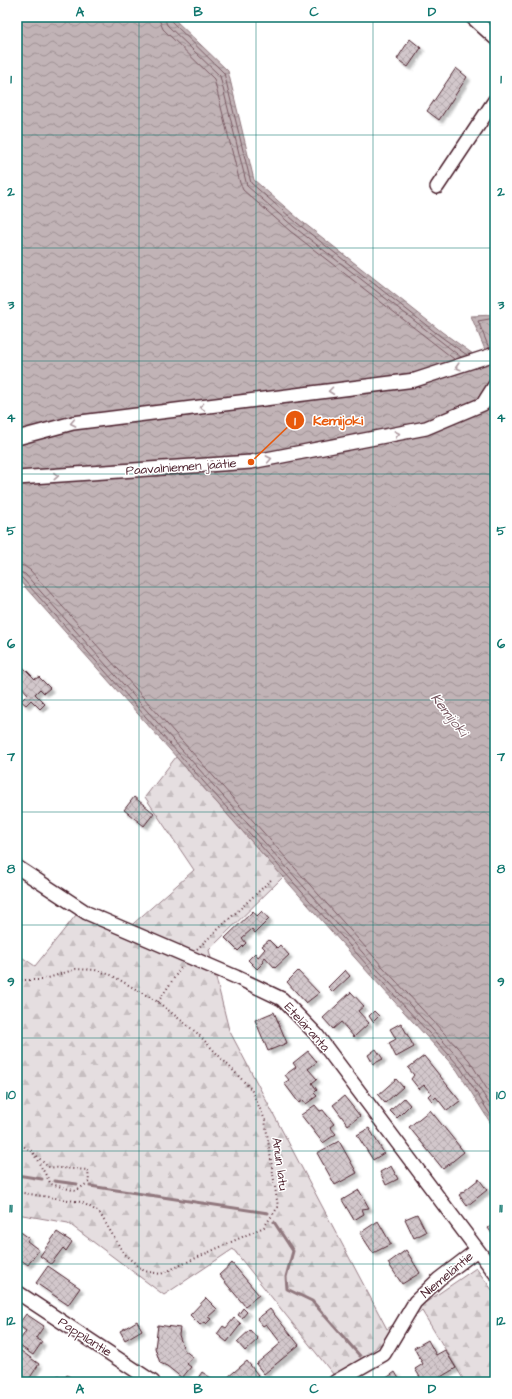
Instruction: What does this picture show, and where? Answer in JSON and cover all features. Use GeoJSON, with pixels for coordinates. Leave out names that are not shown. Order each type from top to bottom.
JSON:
{"type":"FeatureCollection","features":[{"type":"Feature","properties":{"kind":"street"},"geometry":{"type":"LineString","coordinates":[[472,17],[495,38]]}},
{"type":"Feature","properties":{"kind":"street"},"geometry":{"type":"LineString","coordinates":[[437,187],[495,100]]}},
{"type":"Feature","properties":{"kind":"street"},"geometry":{"type":"LineString","coordinates":[[17,438],[73,423],[415,380],[495,354]]}},
{"type":"Feature","properties":{"kind":"street","name":"Paavalniemen jäätie"},"geometry":{"type":"LineString","coordinates":[[17,478],[251,462],[418,430],[483,404],[495,386]]}},
{"type":"Feature","properties":{"kind":"street","name":"Eteläranta"},"geometry":{"type":"LineString","coordinates":[[17,867],[87,913],[236,977],[282,999],[311,1029],[495,1273]]}},
{"type":"Feature","properties":{"kind":"street","name":"Niemeläntie"},"geometry":{"type":"LineString","coordinates":[[335,1382],[384,1354],[415,1302],[439,1279],[477,1250]]}},
{"type":"Feature","properties":{"kind":"street","name":"Pappilantie"},"geometry":{"type":"LineString","coordinates":[[17,1292],[153,1382]]}},
{"type":"Feature","properties":{"kind":"path"},"geometry":{"type":"LineString","coordinates":[[158,1002],[188,957],[272,879]]}},
{"type":"Feature","properties":{"kind":"path","name":"Anun latu"},"geometry":{"type":"LineString","coordinates":[[17,980],[42,980],[76,969],[95,970],[111,975],[158,1002],[197,1034],[251,1089],[265,1120],[278,1208],[264,1227],[160,1274],[144,1271],[124,1254],[100,1212],[81,1202],[17,1192]]}},
{"type":"Feature","properties":{"kind":"path"},"geometry":{"type":"LineString","coordinates":[[17,1143],[32,1151],[48,1167],[88,1170],[89,1182],[76,1191],[51,1184],[32,1151]]}},
{"type":"Feature","properties":{"kind":"green space"},"geometry":{"type":"Polygon","coordinates":[[[176,757],[283,877],[209,950],[229,1030],[387,1329],[476,1268],[495,1294],[495,1382],[465,1382],[422,1311],[337,1379],[233,1249],[164,1295],[68,1223],[17,1214],[17,954],[35,966],[76,915],[126,930],[194,870],[145,797],[176,757]]]}},
{"type":"Feature","properties":{"kind":"water"},"geometry":{"type":"Polygon","coordinates":[[[17,17],[172,17],[228,71],[254,180],[300,220],[442,332],[473,354],[481,356],[486,352],[471,316],[495,315],[495,1130],[457,1070],[372,977],[17,578],[17,17]]]}},
{"type":"Feature","properties":{"kind":"building"},"geometry":{"type":"Polygon","coordinates":[[[410,39],[421,48],[408,67],[397,59],[410,39]]]}},
{"type":"Feature","properties":{"kind":"building"},"geometry":{"type":"Polygon","coordinates":[[[456,68],[467,77],[439,120],[427,111],[456,68]]]}},
{"type":"Feature","properties":{"kind":"building"},"geometry":{"type":"Polygon","coordinates":[[[23,667],[35,679],[39,677],[50,688],[44,693],[40,689],[35,694],[45,704],[40,709],[31,700],[26,705],[21,701],[28,694],[19,684],[17,686],[17,674],[23,667]]]}},
{"type":"Feature","properties":{"kind":"building"},"geometry":{"type":"Polygon","coordinates":[[[134,797],[154,813],[144,826],[124,810],[134,797]]]}},
{"type":"Feature","properties":{"kind":"building"},"geometry":{"type":"Polygon","coordinates":[[[253,911],[257,916],[262,911],[269,919],[255,933],[252,929],[242,938],[246,943],[238,951],[225,938],[253,911]]]}},
{"type":"Feature","properties":{"kind":"building"},"geometry":{"type":"Polygon","coordinates":[[[269,940],[277,948],[280,945],[289,955],[275,968],[265,957],[263,960],[264,962],[257,969],[248,960],[255,953],[258,957],[265,949],[262,946],[269,940]]]}},
{"type":"Feature","properties":{"kind":"building"},"geometry":{"type":"Polygon","coordinates":[[[345,970],[350,976],[333,992],[328,987],[345,970]]]}},
{"type":"Feature","properties":{"kind":"building"},"geometry":{"type":"Polygon","coordinates":[[[298,971],[319,993],[306,1003],[287,982],[298,971]]]}},
{"type":"Feature","properties":{"kind":"building"},"geometry":{"type":"Polygon","coordinates":[[[351,992],[364,1006],[358,1011],[369,1023],[354,1037],[341,1022],[333,1029],[323,1018],[351,992]]]}},
{"type":"Feature","properties":{"kind":"building"},"geometry":{"type":"Polygon","coordinates":[[[374,1011],[379,1016],[373,1022],[369,1016],[374,1011]]]}},
{"type":"Feature","properties":{"kind":"building"},"geometry":{"type":"Polygon","coordinates":[[[274,1012],[287,1043],[268,1051],[255,1020],[274,1012]]]}},
{"type":"Feature","properties":{"kind":"building"},"geometry":{"type":"Polygon","coordinates":[[[401,1023],[414,1047],[396,1057],[389,1043],[396,1039],[390,1029],[401,1023]]]}},
{"type":"Feature","properties":{"kind":"building"},"geometry":{"type":"Polygon","coordinates":[[[376,1049],[383,1059],[373,1064],[368,1055],[376,1049]]]}},
{"type":"Feature","properties":{"kind":"building"},"geometry":{"type":"Polygon","coordinates":[[[308,1051],[317,1062],[308,1069],[317,1079],[312,1083],[317,1090],[314,1093],[317,1096],[306,1104],[303,1100],[299,1103],[284,1083],[289,1080],[285,1075],[296,1067],[293,1063],[308,1051]]]}},
{"type":"Feature","properties":{"kind":"building"},"geometry":{"type":"Polygon","coordinates":[[[424,1056],[460,1101],[447,1111],[436,1097],[432,1101],[428,1096],[431,1093],[424,1085],[419,1089],[411,1079],[414,1075],[408,1068],[424,1056]]]}},
{"type":"Feature","properties":{"kind":"building"},"geometry":{"type":"Polygon","coordinates":[[[396,1079],[403,1087],[385,1103],[378,1095],[396,1079]]]}},
{"type":"Feature","properties":{"kind":"building"},"geometry":{"type":"Polygon","coordinates":[[[344,1096],[360,1116],[348,1125],[333,1105],[344,1096]]]}},
{"type":"Feature","properties":{"kind":"building"},"geometry":{"type":"Polygon","coordinates":[[[404,1098],[410,1105],[397,1118],[390,1111],[404,1098]]]}},
{"type":"Feature","properties":{"kind":"building"},"geometry":{"type":"Polygon","coordinates":[[[315,1105],[320,1111],[323,1110],[334,1124],[330,1127],[336,1134],[323,1143],[301,1115],[315,1105]]]}},
{"type":"Feature","properties":{"kind":"building"},"geometry":{"type":"Polygon","coordinates":[[[430,1110],[464,1152],[443,1169],[409,1127],[430,1110]]]}},
{"type":"Feature","properties":{"kind":"building"},"geometry":{"type":"Polygon","coordinates":[[[369,1128],[384,1153],[373,1160],[357,1135],[369,1128]]]}},
{"type":"Feature","properties":{"kind":"building"},"geometry":{"type":"Polygon","coordinates":[[[339,1141],[357,1173],[335,1185],[317,1153],[339,1141]]]}},
{"type":"Feature","properties":{"kind":"building"},"geometry":{"type":"Polygon","coordinates":[[[391,1166],[398,1179],[386,1185],[380,1172],[391,1166]]]}},
{"type":"Feature","properties":{"kind":"building"},"geometry":{"type":"Polygon","coordinates":[[[479,1179],[487,1190],[467,1206],[459,1195],[479,1179]]]}},
{"type":"Feature","properties":{"kind":"building"},"geometry":{"type":"Polygon","coordinates":[[[359,1190],[369,1208],[362,1209],[364,1214],[354,1220],[342,1200],[359,1190]]]}},
{"type":"Feature","properties":{"kind":"building"},"geometry":{"type":"Polygon","coordinates":[[[417,1214],[426,1232],[414,1238],[405,1219],[417,1214]]]}},
{"type":"Feature","properties":{"kind":"building"},"geometry":{"type":"Polygon","coordinates":[[[378,1221],[391,1244],[373,1253],[360,1233],[378,1221]]]}},
{"type":"Feature","properties":{"kind":"building"},"geometry":{"type":"Polygon","coordinates":[[[495,1223],[495,1238],[488,1228],[495,1223]]]}},
{"type":"Feature","properties":{"kind":"building"},"geometry":{"type":"Polygon","coordinates":[[[18,1230],[29,1238],[27,1241],[39,1250],[28,1265],[17,1257],[18,1230]]]}},
{"type":"Feature","properties":{"kind":"building"},"geometry":{"type":"Polygon","coordinates":[[[57,1232],[72,1242],[66,1251],[63,1248],[51,1264],[40,1256],[57,1232]]]}},
{"type":"Feature","properties":{"kind":"building"},"geometry":{"type":"Polygon","coordinates":[[[406,1250],[420,1273],[402,1284],[388,1263],[406,1250]]]}},
{"type":"Feature","properties":{"kind":"building"},"geometry":{"type":"Polygon","coordinates":[[[232,1263],[259,1295],[245,1306],[219,1275],[232,1263]]]}},
{"type":"Feature","properties":{"kind":"building"},"geometry":{"type":"Polygon","coordinates":[[[48,1266],[80,1288],[68,1305],[36,1283],[48,1266]]]}},
{"type":"Feature","properties":{"kind":"building"},"geometry":{"type":"Polygon","coordinates":[[[206,1298],[217,1309],[208,1317],[211,1319],[206,1324],[204,1322],[200,1325],[190,1315],[206,1298]]]}},
{"type":"Feature","properties":{"kind":"building"},"geometry":{"type":"Polygon","coordinates":[[[243,1308],[247,1312],[242,1318],[238,1315],[243,1308]]]}},
{"type":"Feature","properties":{"kind":"building"},"geometry":{"type":"Polygon","coordinates":[[[270,1309],[299,1345],[264,1374],[256,1364],[281,1343],[266,1324],[263,1326],[257,1319],[270,1309]]]}},
{"type":"Feature","properties":{"kind":"building"},"geometry":{"type":"Polygon","coordinates":[[[26,1314],[44,1326],[36,1338],[42,1342],[33,1355],[17,1344],[26,1331],[18,1325],[26,1314]]]}},
{"type":"Feature","properties":{"kind":"building"},"geometry":{"type":"Polygon","coordinates":[[[234,1318],[241,1324],[227,1342],[217,1334],[223,1326],[226,1328],[234,1318]]]}},
{"type":"Feature","properties":{"kind":"building"},"geometry":{"type":"Polygon","coordinates":[[[137,1321],[142,1330],[125,1340],[120,1331],[137,1321]]]}},
{"type":"Feature","properties":{"kind":"building"},"geometry":{"type":"Polygon","coordinates":[[[158,1325],[180,1328],[179,1335],[184,1350],[193,1357],[187,1364],[191,1367],[182,1378],[167,1366],[160,1363],[155,1348],[158,1325]]]}},
{"type":"Feature","properties":{"kind":"building"},"geometry":{"type":"Polygon","coordinates":[[[250,1330],[258,1339],[245,1351],[237,1342],[250,1330]]]}},
{"type":"Feature","properties":{"kind":"building"},"geometry":{"type":"Polygon","coordinates":[[[428,1340],[436,1355],[445,1350],[456,1368],[432,1382],[423,1382],[415,1369],[423,1364],[414,1348],[428,1340]]]}},
{"type":"Feature","properties":{"kind":"building"},"geometry":{"type":"Polygon","coordinates":[[[17,1348],[39,1364],[27,1382],[17,1377],[17,1348]]]}},
{"type":"Feature","properties":{"kind":"building"},"geometry":{"type":"Polygon","coordinates":[[[247,1361],[258,1375],[250,1382],[222,1382],[247,1361]]]}},
{"type":"Feature","properties":{"kind":"building"},"geometry":{"type":"Polygon","coordinates":[[[202,1372],[217,1382],[195,1382],[202,1372]]]}},
{"type":"Feature","properties":{"kind":"building"},"geometry":{"type":"Polygon","coordinates":[[[395,1372],[401,1382],[387,1382],[385,1379],[395,1372]]]}},
{"type":"Feature","properties":{"kind":"building"},"geometry":{"type":"Polygon","coordinates":[[[58,1375],[63,1379],[67,1375],[73,1379],[71,1382],[53,1382],[58,1375]]]}},
{"type":"Feature","properties":{"kind":"waterway"},"geometry":{"type":"LineString","coordinates":[[17,1175],[42,1179]]}},
{"type":"Feature","properties":{"kind":"waterway"},"geometry":{"type":"LineString","coordinates":[[54,1181],[77,1184]]}},
{"type":"Feature","properties":{"kind":"waterway"},"geometry":{"type":"LineString","coordinates":[[90,1186],[268,1213]]}},
{"type":"Feature","properties":{"kind":"waterway"},"geometry":{"type":"LineString","coordinates":[[274,1222],[293,1251],[286,1277],[287,1289],[312,1301],[360,1356]]}},
{"type":"Feature","properties":{"kind":"place","name":"Kemijoki"},"geometry":{"type":"Point","coordinates":[251,462]}}]}
